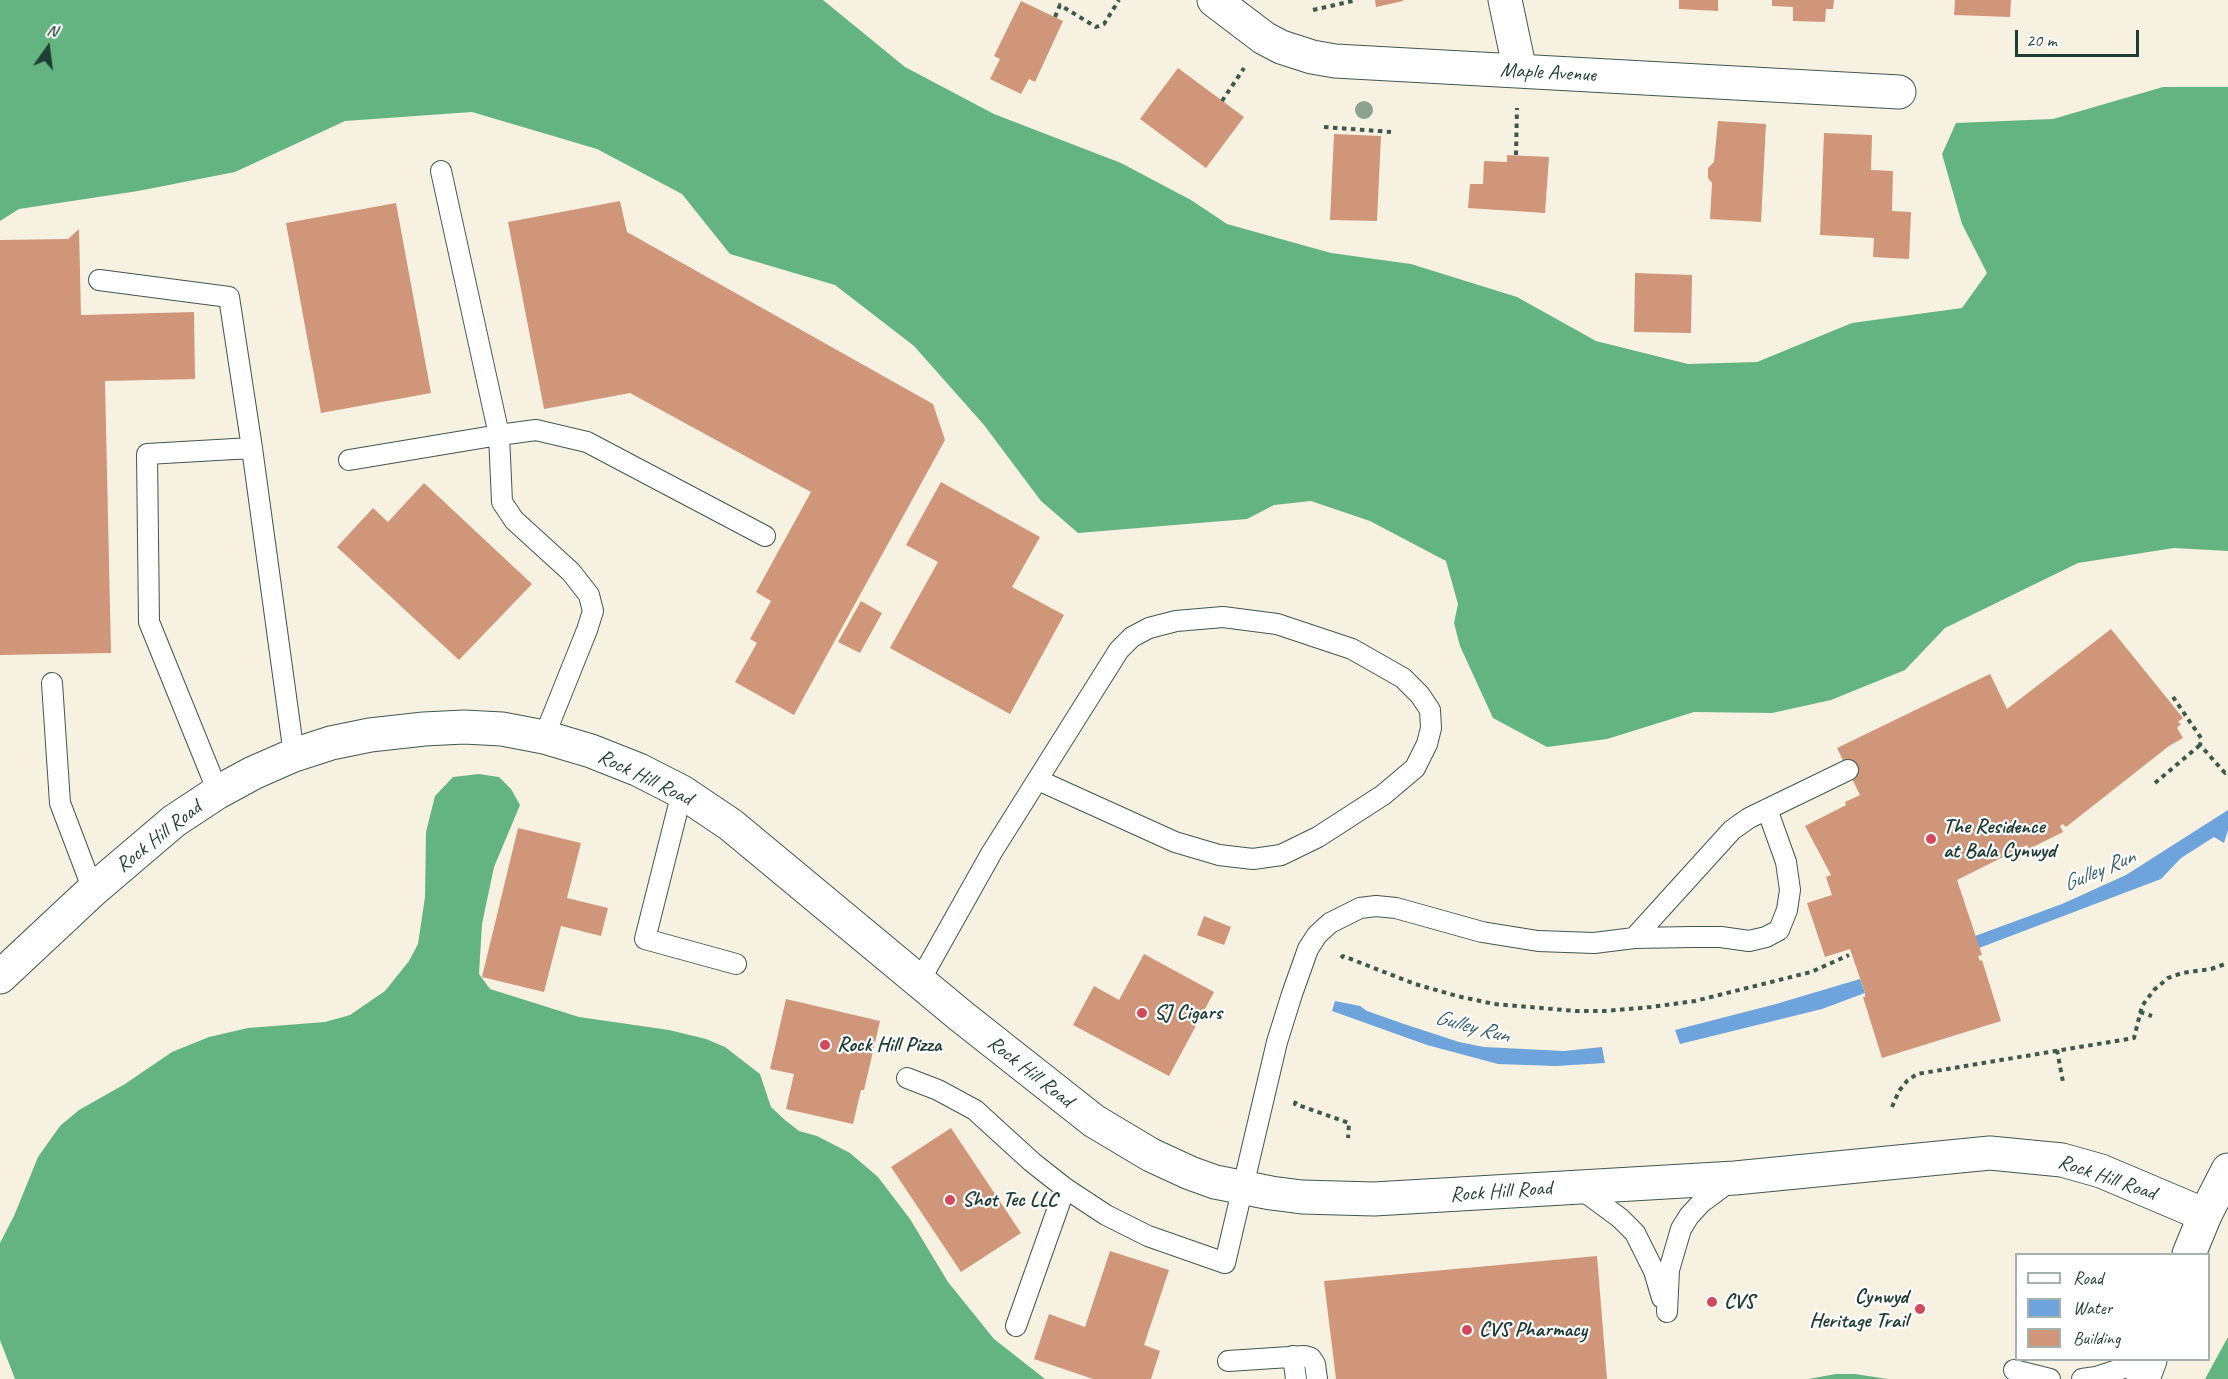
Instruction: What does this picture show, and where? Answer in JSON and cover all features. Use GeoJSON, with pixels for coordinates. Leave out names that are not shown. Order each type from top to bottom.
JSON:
{"type":"FeatureCollection","features":[{"type":"Feature","properties":{"kind":"main road","name":"Maple Avenue"},"geometry":{"type":"LineString","coordinates":[[1214,0],[1264,38],[1281,47],[1312,57],[1350,63],[1899,92]]}},
{"type":"Feature","properties":{"kind":"main road"},"geometry":{"type":"LineString","coordinates":[[1505,0],[1519,71]]}},
{"type":"Feature","properties":{"kind":"main road","name":"Rock Hill Road"},"geometry":{"type":"LineString","coordinates":[[0,977],[93,890],[174,821],[218,792],[294,754],[370,735],[464,727],[502,729],[544,737],[591,751],[620,762],[682,792],[731,825],[1054,1091],[1125,1141],[1190,1173],[1242,1188],[1302,1197],[1362,1199],[1735,1178],[1990,1153],[2062,1160],[2101,1171],[2205,1215]]}},
{"type":"Feature","properties":{"kind":"main road"},"geometry":{"type":"LineString","coordinates":[[2189,1253],[2205,1215],[2228,1170]]}},
{"type":"Feature","properties":{"kind":"main road"},"geometry":{"type":"LineString","coordinates":[[2143,1379],[2149,1361]]}},
{"type":"Feature","properties":{"kind":"lane"},"geometry":{"type":"LineString","coordinates":[[441,171],[499,435],[501,502],[514,520],[571,572],[589,594],[593,611],[544,737]]}},
{"type":"Feature","properties":{"kind":"lane"},"geometry":{"type":"LineString","coordinates":[[99,280],[229,297],[294,754]]}},
{"type":"Feature","properties":{"kind":"lane"},"geometry":{"type":"LineString","coordinates":[[349,460],[536,430],[587,442],[765,536]]}},
{"type":"Feature","properties":{"kind":"lane"},"geometry":{"type":"LineString","coordinates":[[218,792],[149,622],[147,454],[252,448]]}},
{"type":"Feature","properties":{"kind":"lane"},"geometry":{"type":"LineString","coordinates":[[919,982],[992,852],[1119,650],[1132,637],[1149,628],[1176,621],[1223,617],[1277,624],[1352,649],[1403,678],[1420,695],[1430,710],[1431,728],[1427,744],[1415,768],[1383,795],[1318,837],[1281,855],[1253,859],[1219,855],[1174,842],[1038,780]]}},
{"type":"Feature","properties":{"kind":"lane"},"geometry":{"type":"LineString","coordinates":[[52,683],[60,803],[93,890]]}},
{"type":"Feature","properties":{"kind":"lane"},"geometry":{"type":"LineString","coordinates":[[1634,938],[1732,830],[1767,808],[1848,770]]}},
{"type":"Feature","properties":{"kind":"lane"},"geometry":{"type":"LineString","coordinates":[[682,792],[645,939],[736,964]]}},
{"type":"Feature","properties":{"kind":"lane"},"geometry":{"type":"LineString","coordinates":[[907,1078],[938,1090],[975,1110],[1032,1162],[1065,1188],[1106,1215],[1148,1236],[1225,1263],[1277,1042],[1308,949],[1317,935],[1330,923],[1360,908],[1376,906],[1396,908],[1482,932],[1538,941],[1594,943],[1634,938],[1721,937],[1749,941],[1766,937],[1779,930],[1787,910],[1790,890],[1786,862],[1767,808]]}},
{"type":"Feature","properties":{"kind":"lane"},"geometry":{"type":"LineString","coordinates":[[1578,1187],[1620,1218],[1635,1233],[1654,1271],[1667,1312],[1669,1270],[1681,1229],[1701,1203],[1735,1178]]}},
{"type":"Feature","properties":{"kind":"lane"},"geometry":{"type":"LineString","coordinates":[[1016,1326],[1065,1188]]}},
{"type":"Feature","properties":{"kind":"lane"},"geometry":{"type":"LineString","coordinates":[[1293,1356],[1296,1379]]}},
{"type":"Feature","properties":{"kind":"lane"},"geometry":{"type":"LineString","coordinates":[[1228,1360],[1305,1356],[1311,1358],[1315,1364],[1317,1379]]}},
{"type":"Feature","properties":{"kind":"lane"},"geometry":{"type":"LineString","coordinates":[[2082,1379],[2127,1368],[2138,1361]]}},
{"type":"Feature","properties":{"kind":"lane"},"geometry":{"type":"LineString","coordinates":[[2019,1379],[2014,1370],[2050,1379]]}},
{"type":"Feature","properties":{"kind":"path"},"geometry":{"type":"LineString","coordinates":[[1055,17],[1060,5],[1096,27],[1104,24],[1119,0]]}},
{"type":"Feature","properties":{"kind":"path"},"geometry":{"type":"LineString","coordinates":[[1313,10],[1357,0]]}},
{"type":"Feature","properties":{"kind":"path"},"geometry":{"type":"LineString","coordinates":[[1516,155],[1519,71]]}},
{"type":"Feature","properties":{"kind":"path"},"geometry":{"type":"LineString","coordinates":[[1324,127],[1391,132]]}},
{"type":"Feature","properties":{"kind":"path"},"geometry":{"type":"LineString","coordinates":[[2155,783],[2200,745],[2201,738],[2173,697]]}},
{"type":"Feature","properties":{"kind":"path"},"geometry":{"type":"LineString","coordinates":[[2200,745],[2225,773],[2228,770]]}},
{"type":"Feature","properties":{"kind":"path"},"geometry":{"type":"LineString","coordinates":[[1337,962],[1343,956],[1415,984],[1494,1004],[1605,1011],[1695,1001],[1811,972],[1849,955]]}},
{"type":"Feature","properties":{"kind":"path"},"geometry":{"type":"LineString","coordinates":[[1892,1107],[1903,1086],[1917,1074],[2134,1038],[2140,1012],[2154,990],[2168,978],[2228,963]]}},
{"type":"Feature","properties":{"kind":"path"},"geometry":{"type":"LineString","coordinates":[[2140,1012],[2152,1016]]}},
{"type":"Feature","properties":{"kind":"path"},"geometry":{"type":"LineString","coordinates":[[2057,1050],[2063,1082]]}},
{"type":"Feature","properties":{"kind":"path"},"geometry":{"type":"LineString","coordinates":[[1298,1093],[1296,1104],[1349,1123],[1348,1138]]}},
{"type":"Feature","properties":{"kind":"green space"},"geometry":{"type":"Polygon","coordinates":[[[0,0],[823,0],[905,67],[994,114],[1121,163],[1191,200],[1227,224],[1331,253],[1411,264],[1517,297],[1596,341],[1688,364],[1757,362],[1852,323],[1962,308],[1987,273],[1962,224],[1942,154],[1956,123],[2053,119],[2163,87],[2228,87],[2228,551],[2174,548],[2078,563],[1945,628],[1905,670],[1831,700],[1772,713],[1694,712],[1607,739],[1547,747],[1493,718],[1460,646],[1454,623],[1458,604],[1446,561],[1370,521],[1311,501],[1274,505],[1247,519],[1078,533],[1041,501],[984,425],[914,346],[835,285],[730,254],[682,194],[597,149],[472,112],[345,121],[235,172],[138,191],[19,209],[0,221],[0,0]]]}},
{"type":"Feature","properties":{"kind":"green space"},"geometry":{"type":"Polygon","coordinates":[[[479,774],[499,777],[511,789],[520,805],[494,867],[482,924],[479,974],[490,989],[579,1017],[669,1030],[706,1039],[725,1047],[760,1074],[771,1107],[785,1120],[799,1131],[817,1136],[850,1153],[878,1177],[910,1219],[948,1282],[994,1339],[1045,1379],[15,1379],[0,1340],[0,1243],[14,1216],[38,1157],[60,1126],[79,1110],[125,1084],[172,1052],[209,1037],[248,1028],[325,1022],[350,1015],[385,991],[409,961],[418,944],[425,897],[426,832],[435,796],[453,777],[479,774]]]}},
{"type":"Feature","properties":{"kind":"green space"},"geometry":{"type":"Polygon","coordinates":[[[2228,1337],[2228,1379],[2205,1379],[2228,1337]]]}},
{"type":"Feature","properties":{"kind":"green space"},"geometry":{"type":"Polygon","coordinates":[[[1836,1374],[1855,1374],[1888,1379],[1808,1379],[1836,1374]]]}},
{"type":"Feature","properties":{"kind":"water"},"geometry":{"type":"Polygon","coordinates":[[[2228,810],[2228,830],[2224,843],[2214,837],[2181,858],[2161,879],[1979,948],[1975,936],[2062,904],[2126,875],[2228,810]]]}},
{"type":"Feature","properties":{"kind":"water"},"geometry":{"type":"Polygon","coordinates":[[[1860,979],[1865,993],[1822,1009],[1680,1044],[1675,1030],[1776,1004],[1860,979]]]}},
{"type":"Feature","properties":{"kind":"water"},"geometry":{"type":"Polygon","coordinates":[[[1335,1001],[1360,1006],[1367,1011],[1459,1042],[1484,1047],[1564,1051],[1602,1047],[1605,1063],[1556,1066],[1498,1064],[1427,1045],[1332,1011],[1335,1001]]]}},
{"type":"Feature","properties":{"kind":"building"},"geometry":{"type":"Polygon","coordinates":[[[1375,0],[1403,0],[1403,1],[1376,7],[1375,0]]]}},
{"type":"Feature","properties":{"kind":"building"},"geometry":{"type":"Polygon","coordinates":[[[1679,0],[1718,0],[1718,11],[1679,9],[1679,0]]]}},
{"type":"Feature","properties":{"kind":"building"},"geometry":{"type":"Polygon","coordinates":[[[1772,0],[1834,0],[1833,9],[1826,9],[1825,22],[1793,21],[1793,7],[1772,6],[1772,0]]]}},
{"type":"Feature","properties":{"kind":"building"},"geometry":{"type":"Polygon","coordinates":[[[1955,0],[2011,0],[2010,17],[1954,15],[1955,0]]]}},
{"type":"Feature","properties":{"kind":"building"},"geometry":{"type":"Polygon","coordinates":[[[1021,1],[1063,21],[1035,82],[1029,79],[1021,94],[990,79],[1000,59],[994,56],[1021,1]]]}},
{"type":"Feature","properties":{"kind":"building"},"geometry":{"type":"Polygon","coordinates":[[[1178,68],[1244,117],[1206,168],[1140,119],[1178,68]]]}},
{"type":"Feature","properties":{"kind":"building"},"geometry":{"type":"Polygon","coordinates":[[[1718,121],[1766,124],[1761,222],[1710,219],[1712,183],[1708,178],[1708,168],[1714,162],[1718,121]]]}},
{"type":"Feature","properties":{"kind":"building"},"geometry":{"type":"Polygon","coordinates":[[[1824,133],[1872,135],[1871,170],[1893,171],[1892,211],[1911,212],[1909,259],[1873,257],[1874,238],[1820,235],[1824,133]]]}},
{"type":"Feature","properties":{"kind":"building"},"geometry":{"type":"Polygon","coordinates":[[[1334,134],[1381,136],[1377,221],[1330,220],[1334,134]]]}},
{"type":"Feature","properties":{"kind":"building"},"geometry":{"type":"Polygon","coordinates":[[[1507,155],[1549,157],[1545,213],[1468,208],[1470,184],[1483,184],[1484,161],[1507,162],[1507,155]]]}},
{"type":"Feature","properties":{"kind":"building"},"geometry":{"type":"Polygon","coordinates":[[[620,201],[627,232],[933,404],[945,440],[794,715],[735,682],[757,643],[750,639],[771,601],[756,592],[811,492],[630,393],[544,409],[508,222],[620,201]]]}},
{"type":"Feature","properties":{"kind":"building"},"geometry":{"type":"Polygon","coordinates":[[[396,203],[431,393],[321,413],[286,223],[396,203]]]}},
{"type":"Feature","properties":{"kind":"building"},"geometry":{"type":"Polygon","coordinates":[[[79,229],[81,315],[194,312],[195,379],[105,381],[111,653],[0,655],[0,240],[68,239],[79,229]]]}},
{"type":"Feature","properties":{"kind":"building"},"geometry":{"type":"Polygon","coordinates":[[[1635,273],[1692,275],[1691,333],[1634,332],[1635,273]]]}},
{"type":"Feature","properties":{"kind":"building"},"geometry":{"type":"Polygon","coordinates":[[[941,482],[1040,537],[1012,587],[1064,615],[1010,714],[890,648],[938,562],[906,545],[941,482]]]}},
{"type":"Feature","properties":{"kind":"building"},"geometry":{"type":"Polygon","coordinates":[[[424,483],[532,584],[459,660],[337,547],[373,508],[388,522],[424,483]]]}},
{"type":"Feature","properties":{"kind":"building"},"geometry":{"type":"Polygon","coordinates":[[[861,601],[882,613],[860,653],[838,642],[861,601]]]}},
{"type":"Feature","properties":{"kind":"building","name":"The Residence at Bala Cynwyd"},"geometry":{"type":"Polygon","coordinates":[[[2111,629],[2183,718],[2178,722],[2181,724],[2177,728],[2183,738],[2169,746],[2066,827],[2063,824],[2060,826],[2063,832],[2029,849],[2027,845],[1957,880],[1982,955],[1978,956],[1980,961],[1982,960],[2001,1021],[1882,1058],[1863,997],[1865,993],[1850,949],[1825,957],[1807,903],[1832,895],[1826,877],[1831,875],[1805,826],[1846,805],[1845,802],[1860,795],[1837,748],[1990,674],[2007,709],[2111,629]]]}},
{"type":"Feature","properties":{"kind":"building"},"geometry":{"type":"Polygon","coordinates":[[[518,828],[581,843],[567,898],[608,908],[601,936],[561,926],[544,992],[482,977],[518,828]]]}},
{"type":"Feature","properties":{"kind":"building"},"geometry":{"type":"Polygon","coordinates":[[[1204,916],[1231,927],[1224,945],[1197,935],[1204,916]]]}},
{"type":"Feature","properties":{"kind":"building","name":"SJ Cigars"},"geometry":{"type":"Polygon","coordinates":[[[1144,954],[1214,992],[1169,1076],[1073,1025],[1094,986],[1119,1000],[1144,954]]]}},
{"type":"Feature","properties":{"kind":"building","name":"Rock Hill Pizza"},"geometry":{"type":"Polygon","coordinates":[[[786,999],[880,1021],[864,1090],[861,1090],[853,1124],[786,1109],[794,1074],[770,1069],[786,999]]]}},
{"type":"Feature","properties":{"kind":"building"},"geometry":{"type":"Polygon","coordinates":[[[951,1128],[1021,1233],[961,1272],[891,1167],[951,1128]]]}},
{"type":"Feature","properties":{"kind":"building"},"geometry":{"type":"Polygon","coordinates":[[[1110,1251],[1169,1270],[1144,1345],[1160,1351],[1151,1379],[1093,1379],[1034,1359],[1049,1314],[1085,1327],[1110,1251]]]}},
{"type":"Feature","properties":{"kind":"building","name":"CVS Pharmacy"},"geometry":{"type":"Polygon","coordinates":[[[1597,1256],[1607,1379],[1336,1379],[1324,1281],[1597,1256]]]}},
{"type":"Feature","properties":{"kind":"place","name":"The Residence at Bala Cynwyd"},"geometry":{"type":"Point","coordinates":[1931,839]}},
{"type":"Feature","properties":{"kind":"place","name":"SJ Cigars"},"geometry":{"type":"Point","coordinates":[1142,1013]}},
{"type":"Feature","properties":{"kind":"place","name":"Rock Hill Pizza"},"geometry":{"type":"Point","coordinates":[825,1045]}},
{"type":"Feature","properties":{"kind":"place","name":"Shot Tec LLC"},"geometry":{"type":"Point","coordinates":[950,1200]}},
{"type":"Feature","properties":{"kind":"place","name":"CVS"},"geometry":{"type":"Point","coordinates":[1712,1302]}},
{"type":"Feature","properties":{"kind":"place","name":"Cynwyd Heritage Trail"},"geometry":{"type":"Point","coordinates":[1920,1309]}},
{"type":"Feature","properties":{"kind":"place","name":"CVS Pharmacy"},"geometry":{"type":"Point","coordinates":[1467,1330]}},
{"type":"Feature","properties":{"kind":"water label","name":"Gulley Run"},"geometry":{"type":"Point","coordinates":[2099,871]}},
{"type":"Feature","properties":{"kind":"water label","name":"Gulley Run"},"geometry":{"type":"Point","coordinates":[1472,1027]}}]}
